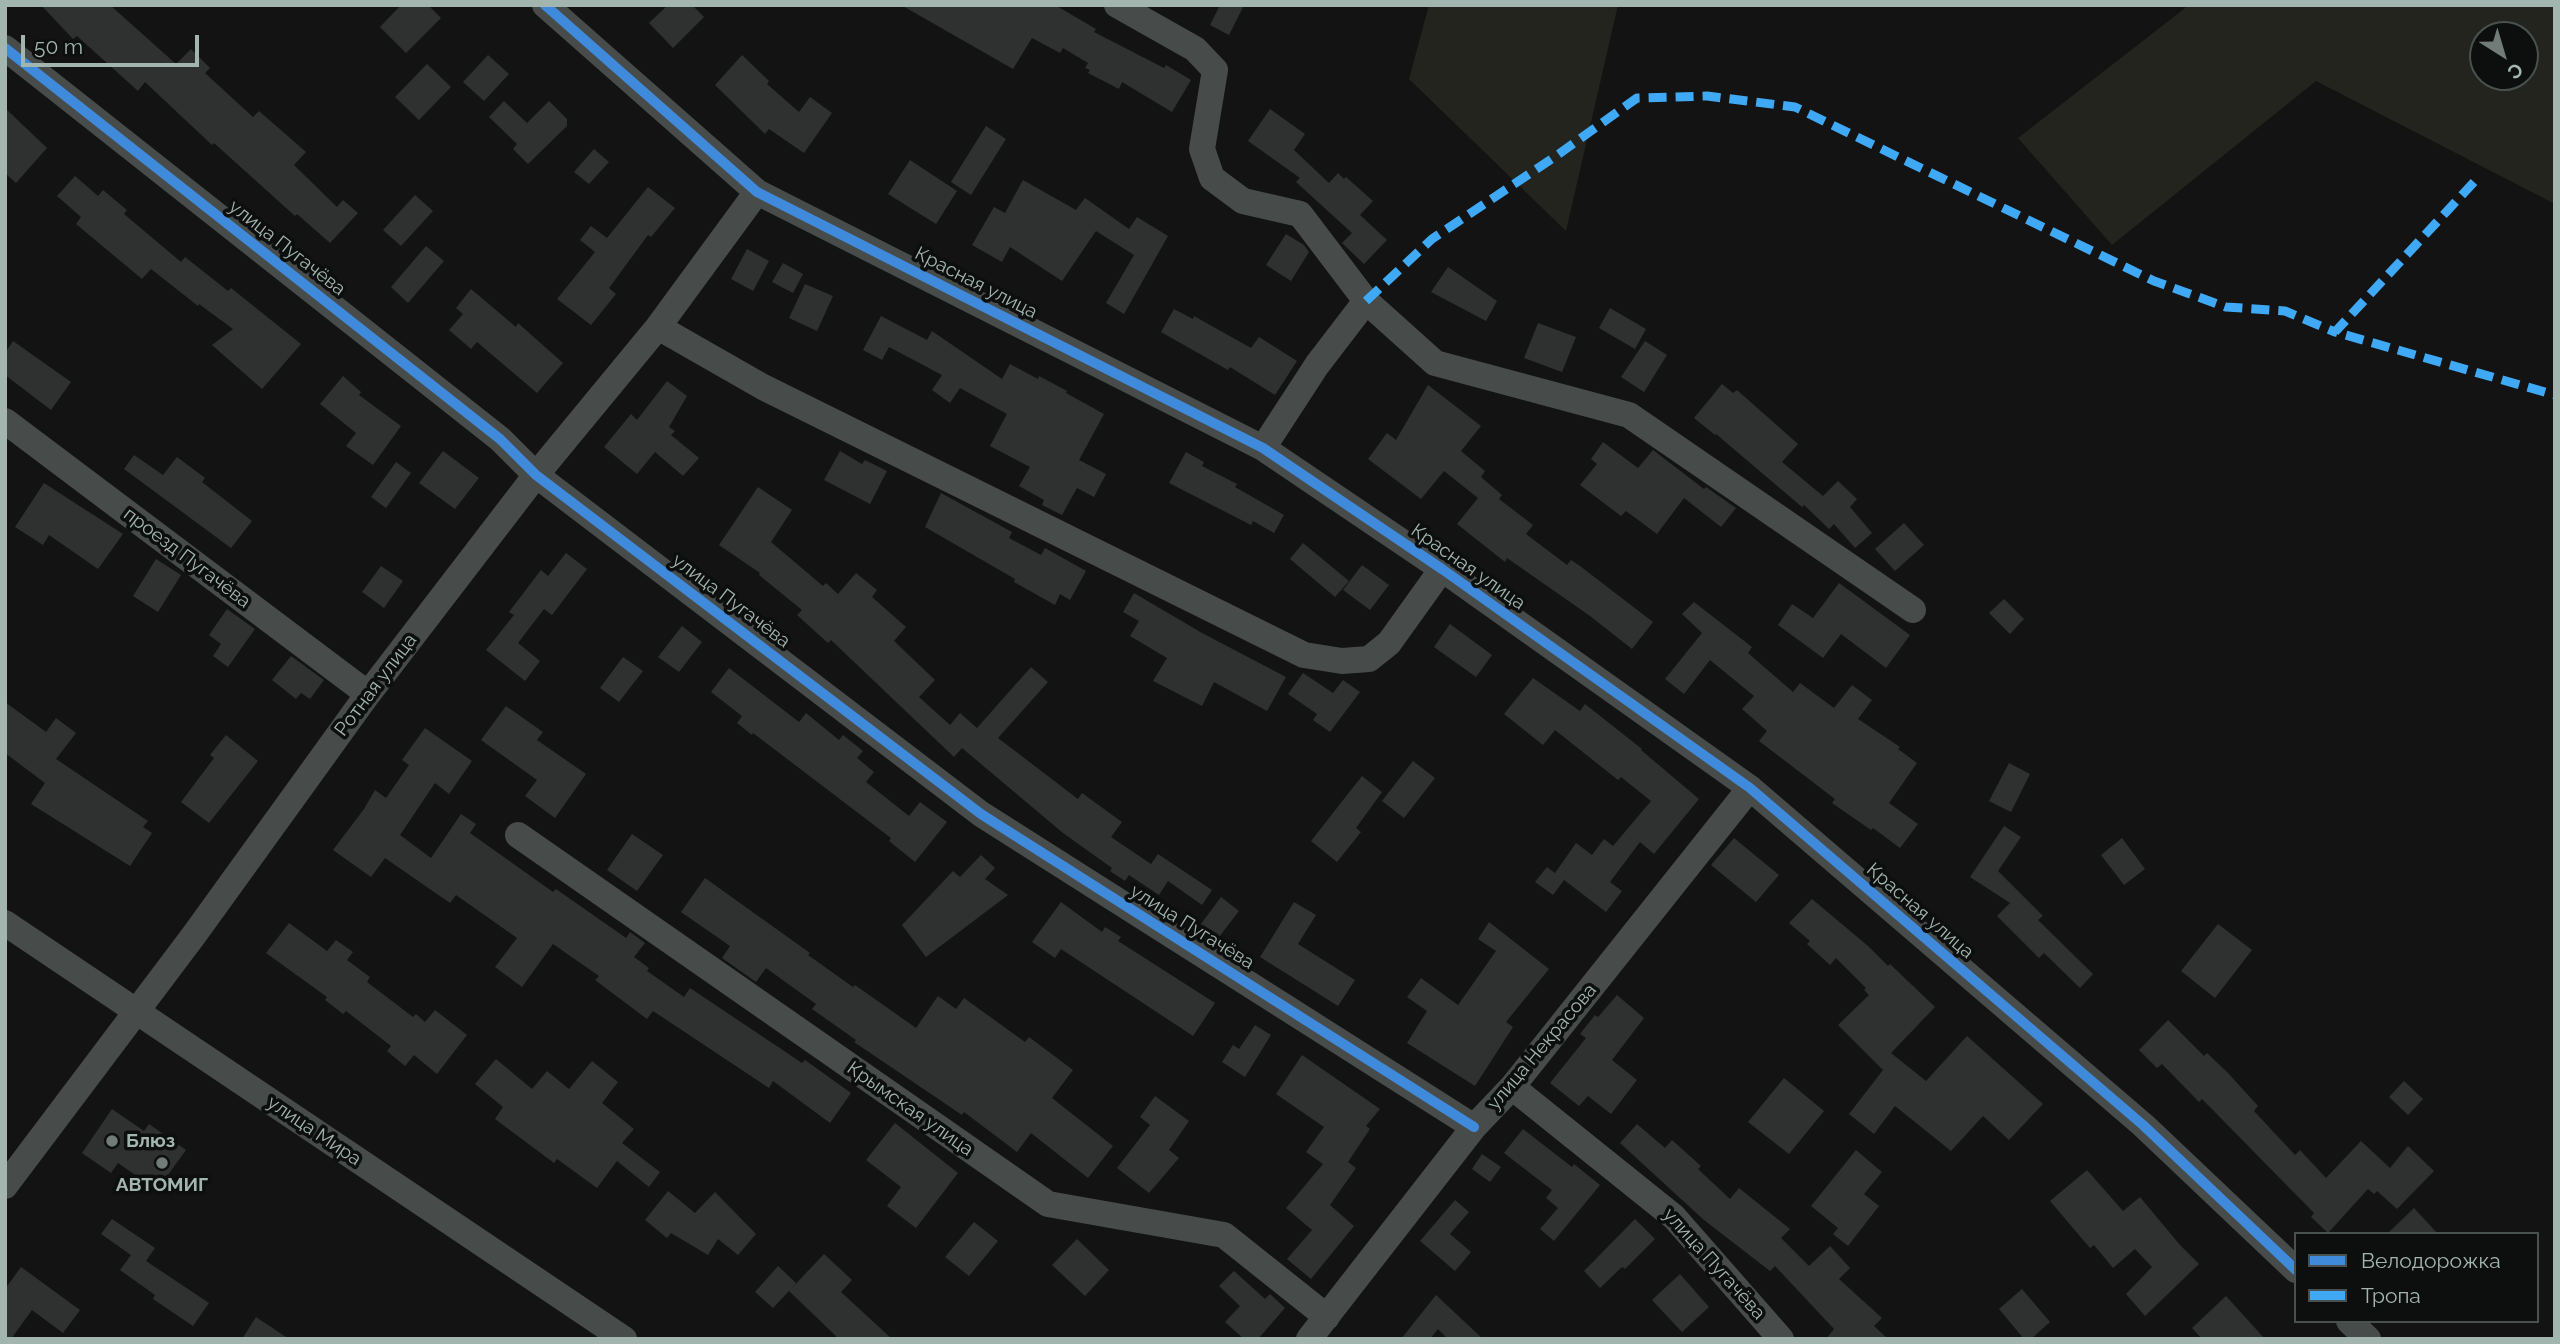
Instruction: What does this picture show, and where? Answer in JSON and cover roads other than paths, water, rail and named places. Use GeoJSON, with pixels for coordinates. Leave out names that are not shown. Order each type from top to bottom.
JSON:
{"type":"FeatureCollection","features":[{"type":"Feature","properties":{"kind":"street","name":"Красная улица"},"geometry":{"type":"LineString","coordinates":[[545,5],[757,192],[1263,448],[1442,569],[1749,788],[2143,1125],[2294,1268]]}},
{"type":"Feature","properties":{"kind":"street"},"geometry":{"type":"LineString","coordinates":[[1117,5],[1195,49],[1215,70],[1202,149],[1212,178],[1243,201],[1300,214],[1366,302],[1435,363],[1629,415],[1913,610]]}},
{"type":"Feature","properties":{"kind":"street","name":"улица Пугачёва"},"geometry":{"type":"LineString","coordinates":[[5,48],[500,439],[536,475],[981,814],[1474,1127]]}},
{"type":"Feature","properties":{"kind":"street","name":"Ротная улица"},"geometry":{"type":"LineString","coordinates":[[5,1186],[368,694],[536,475],[658,327],[757,192]]}},
{"type":"Feature","properties":{"kind":"street"},"geometry":{"type":"LineString","coordinates":[[1263,448],[1317,365],[1366,302]]}},
{"type":"Feature","properties":{"kind":"street","name":"Красная улица"},"geometry":{"type":"LineString","coordinates":[[658,327],[764,387],[1304,655],[1342,661],[1369,659],[1389,643],[1442,569]]}},
{"type":"Feature","properties":{"kind":"street","name":"проезд Пугачёва"},"geometry":{"type":"LineString","coordinates":[[5,421],[368,694]]}},
{"type":"Feature","properties":{"kind":"street","name":"улица Некрасова"},"geometry":{"type":"LineString","coordinates":[[1309,1339],[1474,1127],[1512,1087],[1749,788]]}},
{"type":"Feature","properties":{"kind":"street","name":"Крымская улица"},"geometry":{"type":"LineString","coordinates":[[518,835],[1048,1204],[1224,1235],[1327,1317]]}},
{"type":"Feature","properties":{"kind":"street","name":"улица Мира"},"geometry":{"type":"LineString","coordinates":[[5,923],[624,1339]]}},
{"type":"Feature","properties":{"kind":"street","name":"улица Пугачёва"},"geometry":{"type":"LineString","coordinates":[[1512,1087],[1674,1217],[1781,1339]]}},
{"type":"Feature","properties":{"kind":"street"},"geometry":{"type":"LineString","coordinates":[[2351,1323],[2368,1339]]}},
{"type":"Feature","properties":{"kind":"place","name":"Блюз"},"geometry":{"type":"Point","coordinates":[112,1141]}},
{"type":"Feature","properties":{"kind":"place","name":"АВТОМИГ"},"geometry":{"type":"Point","coordinates":[162,1163]}}]}
